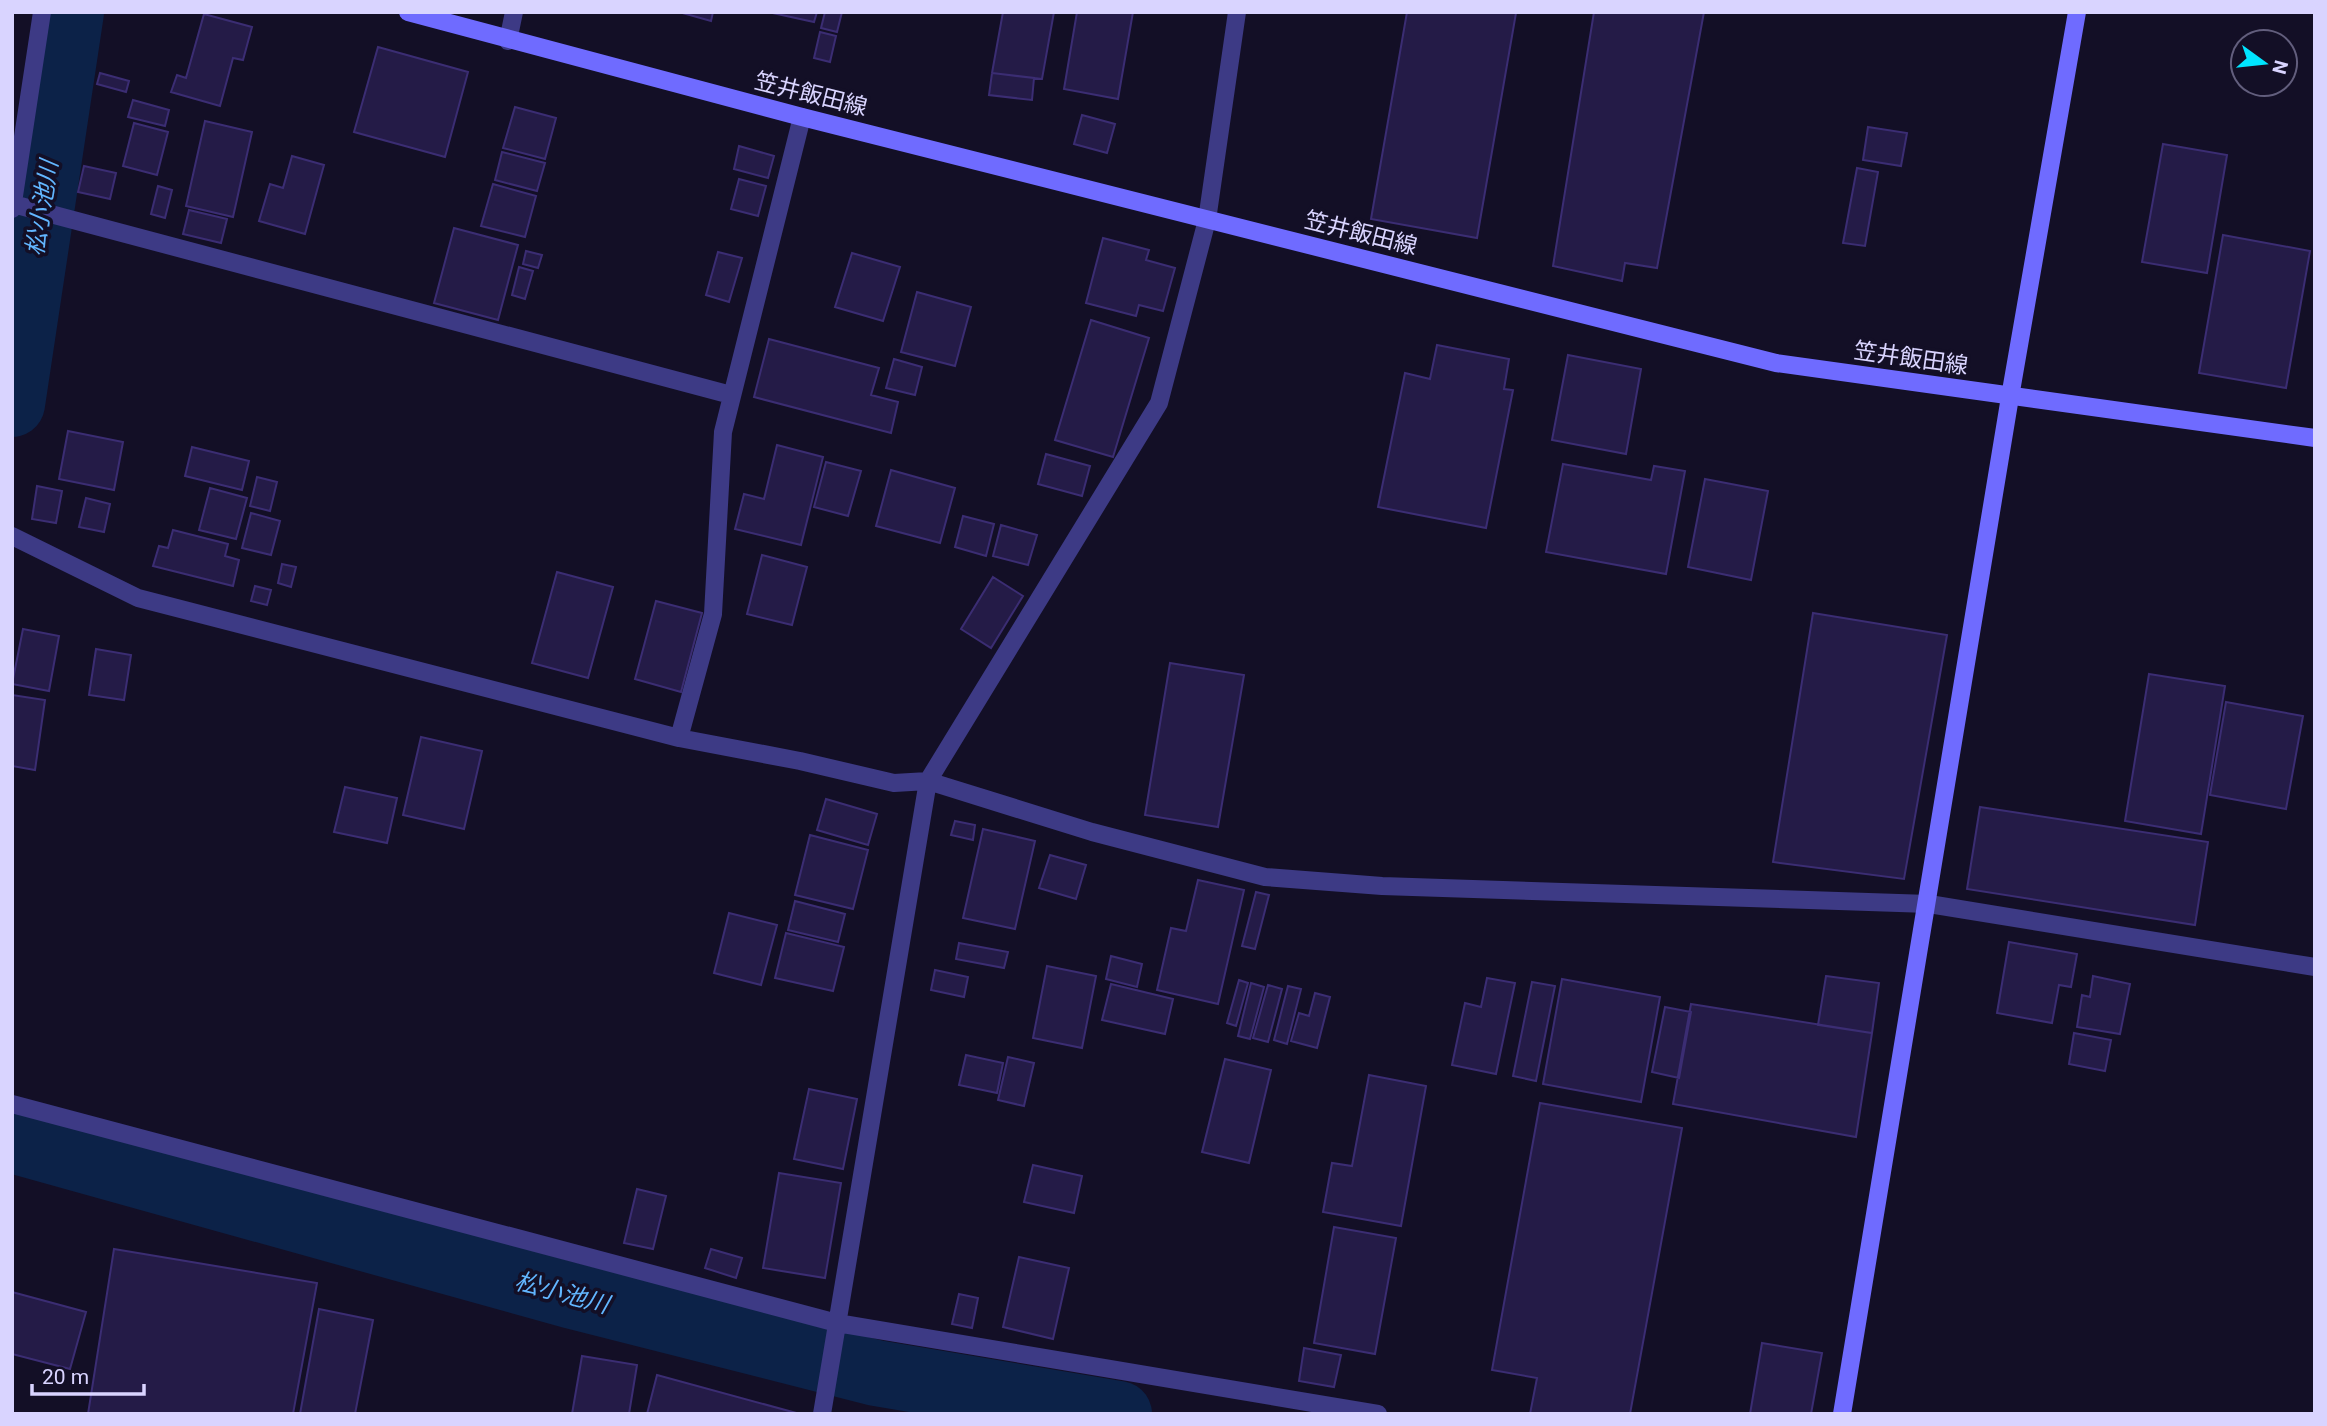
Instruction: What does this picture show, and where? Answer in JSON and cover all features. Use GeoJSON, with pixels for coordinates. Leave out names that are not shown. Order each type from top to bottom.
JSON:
{"type":"FeatureCollection","features":[{"type":"Feature","properties":{"kind":"main road","name":"笠井飯田線"},"geometry":{"type":"LineString","coordinates":[[408,12],[508,41],[802,117],[1776,363],[2315,438]]}},
{"type":"Feature","properties":{"kind":"main road"},"geometry":{"type":"LineString","coordinates":[[1842,1414],[1929,904],[2010,397],[2077,12]]}},
{"type":"Feature","properties":{"kind":"street"},"geometry":{"type":"LineString","coordinates":[[42,12],[14,206],[731,395]]}},
{"type":"Feature","properties":{"kind":"street"},"geometry":{"type":"LineString","coordinates":[[508,41],[514,12]]}},
{"type":"Feature","properties":{"kind":"street"},"geometry":{"type":"LineString","coordinates":[[822,1414],[928,781],[1159,404],[1207,220],[1237,12]]}},
{"type":"Feature","properties":{"kind":"street"},"geometry":{"type":"LineString","coordinates":[[679,738],[713,614],[723,432],[802,117]]}},
{"type":"Feature","properties":{"kind":"street"},"geometry":{"type":"LineString","coordinates":[[15,538],[138,598],[679,738],[800,761],[894,783],[928,781],[1092,832],[1265,877],[1382,886],[1929,904],[2315,967]]}},
{"type":"Feature","properties":{"kind":"street"},"geometry":{"type":"LineString","coordinates":[[12,1104],[837,1325],[1378,1414]]}},
{"type":"Feature","properties":{"kind":"building"},"geometry":{"type":"Polygon","coordinates":[[[679,12],[713,12],[711,21],[679,12]]]}},
{"type":"Feature","properties":{"kind":"building"},"geometry":{"type":"Polygon","coordinates":[[[768,12],[817,12],[814,22],[768,12]]]}},
{"type":"Feature","properties":{"kind":"building"},"geometry":{"type":"Polygon","coordinates":[[[825,12],[842,12],[837,32],[821,28],[825,12]]]}},
{"type":"Feature","properties":{"kind":"building"},"geometry":{"type":"Polygon","coordinates":[[[1003,12],[1054,12],[1042,79],[992,73],[1003,12]]]}},
{"type":"Feature","properties":{"kind":"building"},"geometry":{"type":"Polygon","coordinates":[[[1077,12],[1133,12],[1118,99],[1064,89],[1077,12]]]}},
{"type":"Feature","properties":{"kind":"building"},"geometry":{"type":"Polygon","coordinates":[[[1407,12],[1516,13],[1477,238],[1371,219],[1407,12]]]}},
{"type":"Feature","properties":{"kind":"building"},"geometry":{"type":"Polygon","coordinates":[[[1594,12],[1704,12],[1657,268],[1625,263],[1622,281],[1553,266],[1594,12]]]}},
{"type":"Feature","properties":{"kind":"building"},"geometry":{"type":"Polygon","coordinates":[[[204,14],[252,27],[243,60],[233,58],[220,106],[171,92],[177,75],[186,78],[204,14]]]}},
{"type":"Feature","properties":{"kind":"building"},"geometry":{"type":"Polygon","coordinates":[[[820,32],[836,36],[830,62],[814,58],[820,32]]]}},
{"type":"Feature","properties":{"kind":"building"},"geometry":{"type":"Polygon","coordinates":[[[378,47],[468,72],[445,157],[354,132],[378,47]]]}},
{"type":"Feature","properties":{"kind":"building"},"geometry":{"type":"Polygon","coordinates":[[[100,73],[129,81],[126,92],[97,84],[100,73]]]}},
{"type":"Feature","properties":{"kind":"building"},"geometry":{"type":"Polygon","coordinates":[[[992,73],[1034,78],[1032,100],[989,95],[992,73]]]}},
{"type":"Feature","properties":{"kind":"building"},"geometry":{"type":"Polygon","coordinates":[[[133,100],[169,110],[165,126],[128,117],[133,100]]]}},
{"type":"Feature","properties":{"kind":"building"},"geometry":{"type":"Polygon","coordinates":[[[515,107],[556,118],[545,159],[503,148],[515,107]]]}},
{"type":"Feature","properties":{"kind":"building"},"geometry":{"type":"Polygon","coordinates":[[[1082,115],[1115,124],[1107,153],[1074,144],[1082,115]]]}},
{"type":"Feature","properties":{"kind":"building"},"geometry":{"type":"Polygon","coordinates":[[[205,121],[252,132],[233,217],[186,206],[205,121]]]}},
{"type":"Feature","properties":{"kind":"building"},"geometry":{"type":"Polygon","coordinates":[[[134,123],[168,132],[157,175],[123,166],[134,123]]]}},
{"type":"Feature","properties":{"kind":"building"},"geometry":{"type":"Polygon","coordinates":[[[1868,127],[1907,133],[1901,166],[1863,160],[1868,127]]]}},
{"type":"Feature","properties":{"kind":"building"},"geometry":{"type":"Polygon","coordinates":[[[2163,144],[2227,155],[2207,273],[2142,262],[2163,144]]]}},
{"type":"Feature","properties":{"kind":"building"},"geometry":{"type":"Polygon","coordinates":[[[739,146],[774,156],[768,178],[734,169],[739,146]]]}},
{"type":"Feature","properties":{"kind":"building"},"geometry":{"type":"Polygon","coordinates":[[[502,152],[545,163],[537,191],[495,180],[502,152]]]}},
{"type":"Feature","properties":{"kind":"building"},"geometry":{"type":"Polygon","coordinates":[[[292,156],[324,165],[305,234],[259,221],[270,184],[283,188],[292,156]]]}},
{"type":"Feature","properties":{"kind":"building"},"geometry":{"type":"Polygon","coordinates":[[[84,166],[116,173],[110,199],[78,192],[84,166]]]}},
{"type":"Feature","properties":{"kind":"building"},"geometry":{"type":"Polygon","coordinates":[[[1857,168],[1878,172],[1865,246],[1843,243],[1857,168]]]}},
{"type":"Feature","properties":{"kind":"building"},"geometry":{"type":"Polygon","coordinates":[[[739,179],[766,186],[758,216],[731,209],[739,179]]]}},
{"type":"Feature","properties":{"kind":"building"},"geometry":{"type":"Polygon","coordinates":[[[493,184],[536,196],[525,237],[481,226],[493,184]]]}},
{"type":"Feature","properties":{"kind":"building"},"geometry":{"type":"Polygon","coordinates":[[[158,186],[172,190],[165,218],[151,214],[158,186]]]}},
{"type":"Feature","properties":{"kind":"building"},"geometry":{"type":"Polygon","coordinates":[[[189,210],[227,219],[221,243],[183,234],[189,210]]]}},
{"type":"Feature","properties":{"kind":"building"},"geometry":{"type":"Polygon","coordinates":[[[454,228],[518,245],[498,320],[434,303],[454,228]]]}},
{"type":"Feature","properties":{"kind":"building"},"geometry":{"type":"Polygon","coordinates":[[[2223,235],[2310,251],[2286,388],[2199,373],[2223,235]]]}},
{"type":"Feature","properties":{"kind":"building"},"geometry":{"type":"Polygon","coordinates":[[[1103,238],[1149,250],[1146,260],[1175,268],[1163,311],[1139,305],[1136,316],[1086,303],[1103,238]]]}},
{"type":"Feature","properties":{"kind":"building"},"geometry":{"type":"Polygon","coordinates":[[[526,251],[542,255],[538,268],[523,264],[526,251]]]}},
{"type":"Feature","properties":{"kind":"building"},"geometry":{"type":"Polygon","coordinates":[[[718,252],[742,258],[729,302],[706,295],[718,252]]]}},
{"type":"Feature","properties":{"kind":"building"},"geometry":{"type":"Polygon","coordinates":[[[852,253],[900,267],[883,321],[835,307],[852,253]]]}},
{"type":"Feature","properties":{"kind":"building"},"geometry":{"type":"Polygon","coordinates":[[[519,267],[533,271],[525,299],[512,295],[519,267]]]}},
{"type":"Feature","properties":{"kind":"building"},"geometry":{"type":"Polygon","coordinates":[[[917,292],[971,307],[955,366],[901,352],[917,292]]]}},
{"type":"Feature","properties":{"kind":"building"},"geometry":{"type":"Polygon","coordinates":[[[1091,320],[1149,338],[1113,457],[1055,440],[1091,320]]]}},
{"type":"Feature","properties":{"kind":"building"},"geometry":{"type":"Polygon","coordinates":[[[769,339],[879,368],[871,395],[898,402],[891,433],[754,397],[769,339]]]}},
{"type":"Feature","properties":{"kind":"building"},"geometry":{"type":"Polygon","coordinates":[[[1437,345],[1509,359],[1504,389],[1513,390],[1486,528],[1378,507],[1405,373],[1430,379],[1437,345]]]}},
{"type":"Feature","properties":{"kind":"building"},"geometry":{"type":"Polygon","coordinates":[[[1568,355],[1641,369],[1626,454],[1552,440],[1568,355]]]}},
{"type":"Feature","properties":{"kind":"building"},"geometry":{"type":"Polygon","coordinates":[[[894,359],[922,367],[915,395],[886,388],[894,359]]]}},
{"type":"Feature","properties":{"kind":"building"},"geometry":{"type":"Polygon","coordinates":[[[68,431],[123,442],[114,490],[59,479],[68,431]]]}},
{"type":"Feature","properties":{"kind":"building"},"geometry":{"type":"Polygon","coordinates":[[[777,445],[823,457],[801,545],[735,529],[744,494],[764,499],[777,445]]]}},
{"type":"Feature","properties":{"kind":"building"},"geometry":{"type":"Polygon","coordinates":[[[192,447],[249,461],[242,490],[185,476],[192,447]]]}},
{"type":"Feature","properties":{"kind":"building"},"geometry":{"type":"Polygon","coordinates":[[[1046,454],[1090,466],[1082,496],[1038,484],[1046,454]]]}},
{"type":"Feature","properties":{"kind":"building"},"geometry":{"type":"Polygon","coordinates":[[[826,462],[861,471],[848,516],[814,507],[826,462]]]}},
{"type":"Feature","properties":{"kind":"building"},"geometry":{"type":"Polygon","coordinates":[[[1563,464],[1651,480],[1654,466],[1685,471],[1666,574],[1546,552],[1563,464]]]}},
{"type":"Feature","properties":{"kind":"building"},"geometry":{"type":"Polygon","coordinates":[[[891,470],[955,488],[940,543],[876,526],[891,470]]]}},
{"type":"Feature","properties":{"kind":"building"},"geometry":{"type":"Polygon","coordinates":[[[257,477],[277,482],[270,511],[250,506],[257,477]]]}},
{"type":"Feature","properties":{"kind":"building"},"geometry":{"type":"Polygon","coordinates":[[[1705,479],[1768,491],[1751,580],[1688,567],[1705,479]]]}},
{"type":"Feature","properties":{"kind":"building"},"geometry":{"type":"Polygon","coordinates":[[[37,486],[62,491],[56,523],[32,519],[37,486]]]}},
{"type":"Feature","properties":{"kind":"building"},"geometry":{"type":"Polygon","coordinates":[[[210,488],[247,498],[236,539],[199,530],[210,488]]]}},
{"type":"Feature","properties":{"kind":"building"},"geometry":{"type":"Polygon","coordinates":[[[86,498],[110,504],[104,532],[79,527],[86,498]]]}},
{"type":"Feature","properties":{"kind":"building"},"geometry":{"type":"Polygon","coordinates":[[[251,513],[280,521],[271,555],[242,548],[251,513]]]}},
{"type":"Feature","properties":{"kind":"building"},"geometry":{"type":"Polygon","coordinates":[[[963,516],[994,524],[986,556],[955,547],[963,516]]]}},
{"type":"Feature","properties":{"kind":"building"},"geometry":{"type":"Polygon","coordinates":[[[1001,525],[1037,535],[1028,565],[993,556],[1001,525]]]}},
{"type":"Feature","properties":{"kind":"building"},"geometry":{"type":"Polygon","coordinates":[[[173,530],[228,544],[225,556],[239,560],[233,586],[153,566],[159,546],[168,548],[173,530]]]}},
{"type":"Feature","properties":{"kind":"building"},"geometry":{"type":"Polygon","coordinates":[[[762,555],[807,567],[792,625],[747,614],[762,555]]]}},
{"type":"Feature","properties":{"kind":"building"},"geometry":{"type":"Polygon","coordinates":[[[282,564],[296,567],[291,587],[278,583],[282,564]]]}},
{"type":"Feature","properties":{"kind":"building"},"geometry":{"type":"Polygon","coordinates":[[[557,572],[613,587],[588,678],[532,663],[557,572]]]}},
{"type":"Feature","properties":{"kind":"building"},"geometry":{"type":"Polygon","coordinates":[[[993,577],[1023,596],[991,648],[961,629],[993,577]]]}},
{"type":"Feature","properties":{"kind":"building"},"geometry":{"type":"Polygon","coordinates":[[[255,586],[271,590],[267,605],[251,601],[255,586]]]}},
{"type":"Feature","properties":{"kind":"building"},"geometry":{"type":"Polygon","coordinates":[[[656,601],[702,613],[681,692],[635,679],[656,601]]]}},
{"type":"Feature","properties":{"kind":"building"},"geometry":{"type":"Polygon","coordinates":[[[1813,613],[1947,635],[1904,879],[1773,862],[1813,613]]]}},
{"type":"Feature","properties":{"kind":"building"},"geometry":{"type":"Polygon","coordinates":[[[23,629],[59,636],[49,691],[12,684],[23,629]]]}},
{"type":"Feature","properties":{"kind":"building"},"geometry":{"type":"Polygon","coordinates":[[[96,649],[131,655],[124,700],[89,695],[96,649]]]}},
{"type":"Feature","properties":{"kind":"building"},"geometry":{"type":"Polygon","coordinates":[[[1170,663],[1244,675],[1218,827],[1145,815],[1170,663]]]}},
{"type":"Feature","properties":{"kind":"building"},"geometry":{"type":"Polygon","coordinates":[[[2149,674],[2225,686],[2201,834],[2125,821],[2149,674]]]}},
{"type":"Feature","properties":{"kind":"building"},"geometry":{"type":"Polygon","coordinates":[[[12,695],[45,700],[35,770],[12,766],[12,695]]]}},
{"type":"Feature","properties":{"kind":"building"},"geometry":{"type":"Polygon","coordinates":[[[2226,702],[2303,716],[2286,809],[2210,795],[2226,702]]]}},
{"type":"Feature","properties":{"kind":"building"},"geometry":{"type":"Polygon","coordinates":[[[421,737],[482,751],[464,829],[403,815],[421,737]]]}},
{"type":"Feature","properties":{"kind":"building"},"geometry":{"type":"Polygon","coordinates":[[[345,787],[397,798],[387,843],[334,832],[345,787]]]}},
{"type":"Feature","properties":{"kind":"building"},"geometry":{"type":"Polygon","coordinates":[[[826,799],[877,814],[868,845],[817,830],[826,799]]]}},
{"type":"Feature","properties":{"kind":"building"},"geometry":{"type":"Polygon","coordinates":[[[1980,807],[2208,842],[2195,925],[1967,889],[1980,807]]]}},
{"type":"Feature","properties":{"kind":"building"},"geometry":{"type":"Polygon","coordinates":[[[955,821],[975,825],[973,840],[951,835],[955,821]]]}},
{"type":"Feature","properties":{"kind":"building"},"geometry":{"type":"Polygon","coordinates":[[[983,829],[1035,841],[1015,929],[963,918],[983,829]]]}},
{"type":"Feature","properties":{"kind":"building"},"geometry":{"type":"Polygon","coordinates":[[[810,835],[868,850],[853,909],[795,895],[810,835]]]}},
{"type":"Feature","properties":{"kind":"building"},"geometry":{"type":"Polygon","coordinates":[[[1050,855],[1086,865],[1076,899],[1039,888],[1050,855]]]}},
{"type":"Feature","properties":{"kind":"building"},"geometry":{"type":"Polygon","coordinates":[[[1198,880],[1244,890],[1218,1004],[1157,990],[1171,928],[1186,931],[1198,880]]]}},
{"type":"Feature","properties":{"kind":"building"},"geometry":{"type":"Polygon","coordinates":[[[1256,892],[1269,895],[1255,949],[1242,946],[1256,892]]]}},
{"type":"Feature","properties":{"kind":"building"},"geometry":{"type":"Polygon","coordinates":[[[795,901],[845,914],[838,942],[788,930],[795,901]]]}},
{"type":"Feature","properties":{"kind":"building"},"geometry":{"type":"Polygon","coordinates":[[[729,913],[777,925],[761,985],[714,973],[729,913]]]}},
{"type":"Feature","properties":{"kind":"building"},"geometry":{"type":"Polygon","coordinates":[[[786,933],[844,947],[833,991],[775,978],[786,933]]]}},
{"type":"Feature","properties":{"kind":"building"},"geometry":{"type":"Polygon","coordinates":[[[2009,942],[2077,954],[2071,987],[2059,985],[2052,1023],[1997,1013],[2009,942]]]}},
{"type":"Feature","properties":{"kind":"building"},"geometry":{"type":"Polygon","coordinates":[[[959,943],[1008,952],[1004,968],[956,959],[959,943]]]}},
{"type":"Feature","properties":{"kind":"building"},"geometry":{"type":"Polygon","coordinates":[[[1111,956],[1142,964],[1137,987],[1106,979],[1111,956]]]}},
{"type":"Feature","properties":{"kind":"building"},"geometry":{"type":"Polygon","coordinates":[[[1047,966],[1096,976],[1082,1048],[1033,1038],[1047,966]]]}},
{"type":"Feature","properties":{"kind":"building"},"geometry":{"type":"Polygon","coordinates":[[[935,970],[968,977],[964,997],[931,990],[935,970]]]}},
{"type":"Feature","properties":{"kind":"building"},"geometry":{"type":"Polygon","coordinates":[[[1826,976],[1879,983],[1872,1033],[1818,1025],[1826,976]]]}},
{"type":"Feature","properties":{"kind":"building"},"geometry":{"type":"Polygon","coordinates":[[[2093,976],[2130,984],[2120,1034],[2077,1027],[2082,995],[2090,997],[2093,976]]]}},
{"type":"Feature","properties":{"kind":"building"},"geometry":{"type":"Polygon","coordinates":[[[1487,978],[1515,983],[1496,1074],[1452,1065],[1465,1003],[1481,1007],[1487,978]]]}},
{"type":"Feature","properties":{"kind":"building"},"geometry":{"type":"Polygon","coordinates":[[[1562,979],[1660,997],[1641,1102],[1543,1084],[1562,979]]]}},
{"type":"Feature","properties":{"kind":"building"},"geometry":{"type":"Polygon","coordinates":[[[1239,980],[1248,983],[1236,1026],[1227,1023],[1239,980]]]}},
{"type":"Feature","properties":{"kind":"building"},"geometry":{"type":"Polygon","coordinates":[[[1532,982],[1555,986],[1536,1081],[1513,1076],[1532,982]]]}},
{"type":"Feature","properties":{"kind":"building"},"geometry":{"type":"Polygon","coordinates":[[[1251,983],[1264,987],[1250,1039],[1238,1036],[1251,983]]]}},
{"type":"Feature","properties":{"kind":"building"},"geometry":{"type":"Polygon","coordinates":[[[1111,984],[1173,999],[1165,1034],[1102,1020],[1111,984]]]}},
{"type":"Feature","properties":{"kind":"building"},"geometry":{"type":"Polygon","coordinates":[[[1268,985],[1282,989],[1268,1042],[1253,1038],[1268,985]]]}},
{"type":"Feature","properties":{"kind":"building"},"geometry":{"type":"Polygon","coordinates":[[[1288,986],[1301,989],[1287,1044],[1274,1040],[1288,986]]]}},
{"type":"Feature","properties":{"kind":"building"},"geometry":{"type":"Polygon","coordinates":[[[1315,993],[1330,997],[1317,1048],[1291,1041],[1299,1013],[1309,1016],[1315,993]]]}},
{"type":"Feature","properties":{"kind":"building"},"geometry":{"type":"Polygon","coordinates":[[[1691,1004],[1872,1033],[1856,1137],[1673,1104],[1691,1004]]]}},
{"type":"Feature","properties":{"kind":"building"},"geometry":{"type":"Polygon","coordinates":[[[1665,1007],[1691,1012],[1679,1078],[1652,1072],[1665,1007]]]}},
{"type":"Feature","properties":{"kind":"building"},"geometry":{"type":"Polygon","coordinates":[[[2074,1033],[2111,1040],[2105,1071],[2069,1064],[2074,1033]]]}},
{"type":"Feature","properties":{"kind":"building"},"geometry":{"type":"Polygon","coordinates":[[[966,1055],[1003,1063],[997,1093],[959,1085],[966,1055]]]}},
{"type":"Feature","properties":{"kind":"building"},"geometry":{"type":"Polygon","coordinates":[[[1008,1057],[1034,1063],[1024,1106],[998,1100],[1008,1057]]]}},
{"type":"Feature","properties":{"kind":"building"},"geometry":{"type":"Polygon","coordinates":[[[1225,1059],[1271,1070],[1249,1163],[1202,1152],[1225,1059]]]}},
{"type":"Feature","properties":{"kind":"building"},"geometry":{"type":"Polygon","coordinates":[[[1369,1075],[1426,1086],[1401,1226],[1323,1212],[1332,1163],[1352,1166],[1369,1075]]]}},
{"type":"Feature","properties":{"kind":"building"},"geometry":{"type":"Polygon","coordinates":[[[809,1089],[857,1099],[843,1169],[794,1159],[809,1089]]]}},
{"type":"Feature","properties":{"kind":"building"},"geometry":{"type":"Polygon","coordinates":[[[1540,1103],[1682,1128],[1630,1414],[1530,1414],[1537,1378],[1492,1370],[1540,1103]]]}},
{"type":"Feature","properties":{"kind":"building"},"geometry":{"type":"Polygon","coordinates":[[[1033,1165],[1082,1176],[1074,1213],[1024,1202],[1033,1165]]]}},
{"type":"Feature","properties":{"kind":"building"},"geometry":{"type":"Polygon","coordinates":[[[779,1173],[841,1183],[825,1278],[763,1268],[779,1173]]]}},
{"type":"Feature","properties":{"kind":"building"},"geometry":{"type":"Polygon","coordinates":[[[637,1189],[666,1196],[653,1249],[624,1243],[637,1189]]]}},
{"type":"Feature","properties":{"kind":"building"},"geometry":{"type":"Polygon","coordinates":[[[1334,1227],[1396,1238],[1375,1354],[1314,1343],[1334,1227]]]}},
{"type":"Feature","properties":{"kind":"building"},"geometry":{"type":"Polygon","coordinates":[[[114,1249],[317,1283],[293,1414],[88,1414],[114,1249]]]}},
{"type":"Feature","properties":{"kind":"building"},"geometry":{"type":"Polygon","coordinates":[[[711,1249],[742,1258],[736,1278],[705,1268],[711,1249]]]}},
{"type":"Feature","properties":{"kind":"building"},"geometry":{"type":"Polygon","coordinates":[[[1019,1257],[1069,1268],[1053,1339],[1003,1327],[1019,1257]]]}},
{"type":"Feature","properties":{"kind":"building"},"geometry":{"type":"Polygon","coordinates":[[[12,1292],[86,1312],[70,1369],[12,1354],[12,1292]]]}},
{"type":"Feature","properties":{"kind":"building"},"geometry":{"type":"Polygon","coordinates":[[[959,1294],[978,1298],[972,1328],[952,1324],[959,1294]]]}},
{"type":"Feature","properties":{"kind":"building"},"geometry":{"type":"Polygon","coordinates":[[[319,1309],[373,1320],[355,1414],[300,1414],[319,1309]]]}},
{"type":"Feature","properties":{"kind":"building"},"geometry":{"type":"Polygon","coordinates":[[[1762,1343],[1822,1353],[1811,1414],[1750,1414],[1762,1343]]]}},
{"type":"Feature","properties":{"kind":"building"},"geometry":{"type":"Polygon","coordinates":[[[1304,1348],[1341,1355],[1334,1387],[1299,1381],[1304,1348]]]}},
{"type":"Feature","properties":{"kind":"building"},"geometry":{"type":"Polygon","coordinates":[[[582,1356],[637,1365],[629,1414],[572,1414],[582,1356]]]}},
{"type":"Feature","properties":{"kind":"building"},"geometry":{"type":"Polygon","coordinates":[[[657,1375],[800,1414],[647,1414],[657,1375]]]}},
{"type":"Feature","properties":{"kind":"waterway","name":"松小池川"},"geometry":{"type":"LineString","coordinates":[[12,404],[71,12]]}},
{"type":"Feature","properties":{"kind":"waterway","name":"松小池川"},"geometry":{"type":"LineString","coordinates":[[12,1140],[569,1295],[876,1373],[1119,1414]]}}]}
